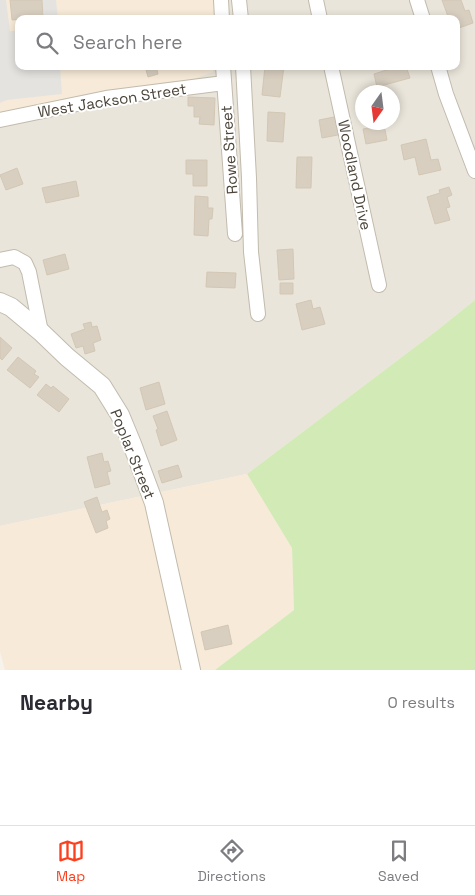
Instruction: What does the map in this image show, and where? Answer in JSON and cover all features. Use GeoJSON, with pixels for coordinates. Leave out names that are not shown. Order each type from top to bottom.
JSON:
{"type":"FeatureCollection","features":[{"type":"Feature","properties":{"kind":"street"},"geometry":{"type":"LineString","coordinates":[[221,0],[222,15]]}},
{"type":"Feature","properties":{"kind":"street"},"geometry":{"type":"LineString","coordinates":[[239,0],[241,15]]}},
{"type":"Feature","properties":{"kind":"street"},"geometry":{"type":"LineString","coordinates":[[316,0],[319,15]]}},
{"type":"Feature","properties":{"kind":"street"},"geometry":{"type":"LineString","coordinates":[[417,0],[422,15]]}},
{"type":"Feature","properties":{"kind":"street","name":"Rowe Street"},"geometry":{"type":"LineString","coordinates":[[223,70],[235,234]]}},
{"type":"Feature","properties":{"kind":"street"},"geometry":{"type":"LineString","coordinates":[[243,70],[251,252],[258,314]]}},
{"type":"Feature","properties":{"kind":"street","name":"Woodland Drive"},"geometry":{"type":"LineString","coordinates":[[332,70],[379,284]]}},
{"type":"Feature","properties":{"kind":"street"},"geometry":{"type":"LineString","coordinates":[[439,70],[446,94],[475,171]]}},
{"type":"Feature","properties":{"kind":"street","name":"West Jackson Street"},"geometry":{"type":"LineString","coordinates":[[0,120],[106,98],[224,83]]}},
{"type":"Feature","properties":{"kind":"street"},"geometry":{"type":"LineString","coordinates":[[0,260],[14,258],[25,263],[29,272],[41,332]]}},
{"type":"Feature","properties":{"kind":"street","name":"Poplar Street"},"geometry":{"type":"LineString","coordinates":[[0,302],[11,307],[102,386],[120,415],[154,504],[191,670]]}},
{"type":"Feature","properties":{"kind":"shaded area"},"geometry":{"type":"Polygon","coordinates":[[[0,0],[218,0],[217,15],[15,15],[15,70],[213,70],[213,72],[187,81],[0,118],[0,0]]]}},
{"type":"Feature","properties":{"kind":"shaded area"},"geometry":{"type":"Polygon","coordinates":[[[0,0],[6,0],[10,31],[15,31],[15,70],[60,70],[62,94],[7,100],[0,103],[0,0]]]}},
{"type":"Feature","properties":{"kind":"shaded area"},"geometry":{"type":"Polygon","coordinates":[[[42,0],[56,0],[58,15],[44,15],[42,0]]]}},
{"type":"Feature","properties":{"kind":"shaded area"},"geometry":{"type":"Polygon","coordinates":[[[218,0],[475,0],[475,300],[247,474],[0,526],[0,118],[212,72],[212,70],[460,70],[460,15],[217,15],[218,0]]]}},
{"type":"Feature","properties":{"kind":"shaded area"},"geometry":{"type":"Polygon","coordinates":[[[247,474],[292,548],[294,610],[215,670],[5,670],[0,652],[0,526],[247,474]]]}},
{"type":"Feature","properties":{"kind":"green space"},"geometry":{"type":"Polygon","coordinates":[[[475,300],[475,670],[215,670],[294,610],[292,548],[247,474],[475,300]]]}},
{"type":"Feature","properties":{"kind":"building"},"geometry":{"type":"Polygon","coordinates":[[[10,0],[42,0],[43,15],[15,15],[15,20],[12,20],[10,0]]]}},
{"type":"Feature","properties":{"kind":"building"},"geometry":{"type":"Polygon","coordinates":[[[442,0],[461,0],[465,11],[469,10],[473,23],[460,28],[460,15],[448,15],[442,0]]]}},
{"type":"Feature","properties":{"kind":"building"},"geometry":{"type":"Polygon","coordinates":[[[146,70],[157,70],[158,74],[148,77],[146,70]]]}},
{"type":"Feature","properties":{"kind":"building"},"geometry":{"type":"Polygon","coordinates":[[[265,70],[283,70],[280,97],[262,95],[265,70]]]}},
{"type":"Feature","properties":{"kind":"building"},"geometry":{"type":"Polygon","coordinates":[[[386,70],[407,70],[410,78],[384,85],[377,85],[374,74],[386,70]]]}},
{"type":"Feature","properties":{"kind":"building"},"geometry":{"type":"Polygon","coordinates":[[[188,97],[215,98],[214,125],[199,124],[200,117],[194,117],[194,106],[188,106],[188,97]]]}},
{"type":"Feature","properties":{"kind":"building"},"geometry":{"type":"Polygon","coordinates":[[[268,112],[285,113],[283,142],[267,141],[268,112]]]}},
{"type":"Feature","properties":{"kind":"building"},"geometry":{"type":"Polygon","coordinates":[[[339,116],[343,134],[322,138],[319,120],[339,116]]]}},
{"type":"Feature","properties":{"kind":"building"},"geometry":{"type":"Polygon","coordinates":[[[363,130],[385,130],[387,140],[366,144],[363,130]]]}},
{"type":"Feature","properties":{"kind":"building"},"geometry":{"type":"Polygon","coordinates":[[[426,139],[431,160],[438,159],[441,170],[419,175],[415,157],[404,160],[401,145],[426,139]]]}},
{"type":"Feature","properties":{"kind":"building"},"geometry":{"type":"Polygon","coordinates":[[[297,157],[312,157],[311,188],[296,188],[297,157]]]}},
{"type":"Feature","properties":{"kind":"building"},"geometry":{"type":"Polygon","coordinates":[[[186,160],[207,160],[207,186],[193,186],[193,174],[186,174],[186,160]]]}},
{"type":"Feature","properties":{"kind":"building"},"geometry":{"type":"Polygon","coordinates":[[[17,168],[23,184],[6,190],[0,175],[17,168]]]}},
{"type":"Feature","properties":{"kind":"building"},"geometry":{"type":"Polygon","coordinates":[[[76,181],[79,196],[46,203],[42,188],[76,181]]]}},
{"type":"Feature","properties":{"kind":"building"},"geometry":{"type":"Polygon","coordinates":[[[449,187],[452,195],[447,197],[450,207],[446,208],[450,220],[435,224],[427,197],[440,193],[439,190],[449,187]]]}},
{"type":"Feature","properties":{"kind":"building"},"geometry":{"type":"Polygon","coordinates":[[[195,196],[208,197],[208,208],[213,208],[212,219],[209,219],[208,236],[194,235],[195,196]]]}},
{"type":"Feature","properties":{"kind":"building"},"geometry":{"type":"Polygon","coordinates":[[[293,249],[294,279],[279,280],[277,250],[293,249]]]}},
{"type":"Feature","properties":{"kind":"building"},"geometry":{"type":"Polygon","coordinates":[[[65,254],[69,269],[47,275],[43,260],[65,254]]]}},
{"type":"Feature","properties":{"kind":"building"},"geometry":{"type":"Polygon","coordinates":[[[207,272],[236,273],[235,288],[206,287],[207,272]]]}},
{"type":"Feature","properties":{"kind":"building"},"geometry":{"type":"Polygon","coordinates":[[[280,283],[293,283],[293,294],[280,294],[280,283]]]}},
{"type":"Feature","properties":{"kind":"building"},"geometry":{"type":"Polygon","coordinates":[[[311,300],[313,309],[320,307],[325,324],[302,330],[296,304],[311,300]]]}},
{"type":"Feature","properties":{"kind":"building"},"geometry":{"type":"Polygon","coordinates":[[[91,322],[92,327],[97,326],[101,340],[93,343],[95,351],[85,354],[83,346],[76,348],[71,334],[85,329],[83,324],[91,322]]]}},
{"type":"Feature","properties":{"kind":"building"},"geometry":{"type":"Polygon","coordinates":[[[0,337],[12,348],[2,360],[0,358],[0,337]]]}},
{"type":"Feature","properties":{"kind":"building"},"geometry":{"type":"Polygon","coordinates":[[[18,357],[36,371],[34,374],[39,377],[30,388],[7,370],[18,357]]]}},
{"type":"Feature","properties":{"kind":"building"},"geometry":{"type":"Polygon","coordinates":[[[159,382],[165,404],[146,410],[140,388],[159,382]]]}},
{"type":"Feature","properties":{"kind":"building"},"geometry":{"type":"Polygon","coordinates":[[[46,384],[51,388],[53,386],[69,399],[59,412],[37,395],[46,384]]]}},
{"type":"Feature","properties":{"kind":"building"},"geometry":{"type":"Polygon","coordinates":[[[167,411],[177,440],[161,446],[153,416],[167,411]]]}},
{"type":"Feature","properties":{"kind":"building"},"geometry":{"type":"Polygon","coordinates":[[[102,453],[104,462],[108,461],[111,471],[107,472],[110,484],[95,488],[87,457],[102,453]]]}},
{"type":"Feature","properties":{"kind":"building"},"geometry":{"type":"Polygon","coordinates":[[[178,465],[182,477],[162,483],[158,471],[178,465]]]}},
{"type":"Feature","properties":{"kind":"building"},"geometry":{"type":"Polygon","coordinates":[[[97,497],[102,512],[107,510],[110,519],[106,521],[108,528],[96,533],[84,502],[97,497]]]}},
{"type":"Feature","properties":{"kind":"building"},"geometry":{"type":"Polygon","coordinates":[[[228,625],[232,644],[205,650],[201,632],[228,625]]]}}]}
